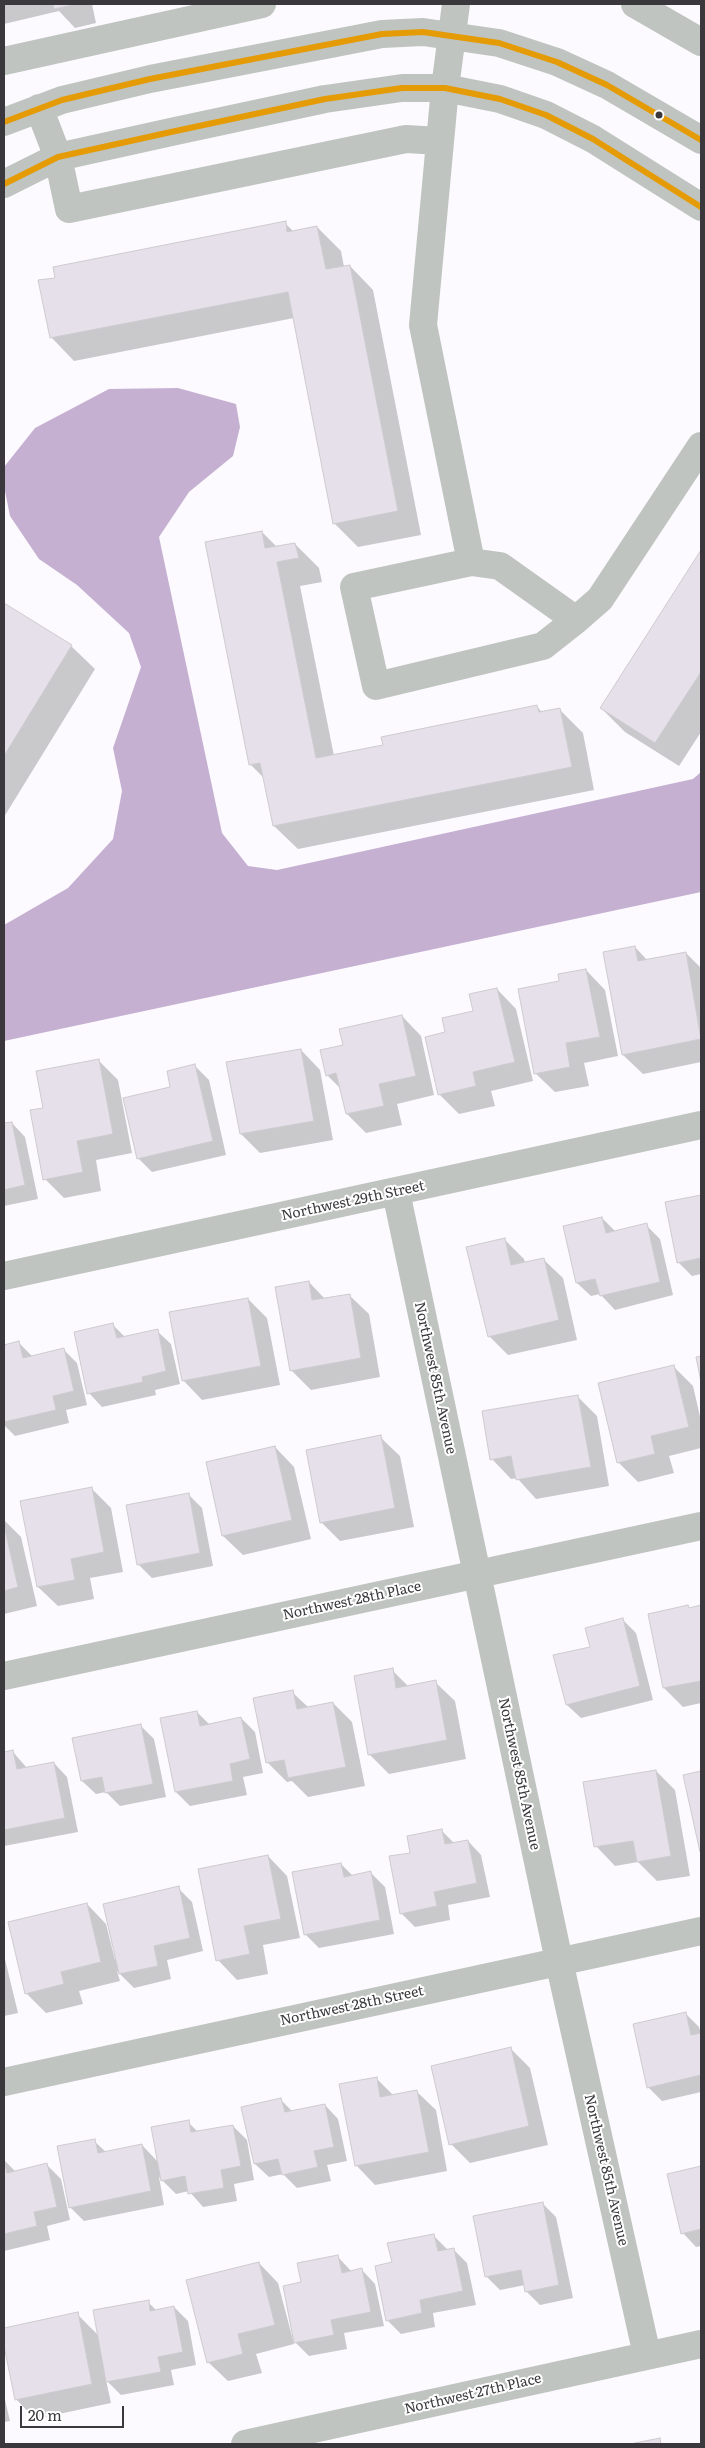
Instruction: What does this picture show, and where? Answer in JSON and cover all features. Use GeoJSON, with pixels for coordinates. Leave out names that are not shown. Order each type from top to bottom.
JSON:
{"type":"FeatureCollection","features":[{"type":"Feature","properties":{"kind":"street"},"geometry":{"type":"LineString","coordinates":[[4,62],[262,4]]}},
{"type":"Feature","properties":{"kind":"street"},"geometry":{"type":"LineString","coordinates":[[456,4],[450,36],[423,325],[471,562]]}},
{"type":"Feature","properties":{"kind":"street"},"geometry":{"type":"LineString","coordinates":[[635,4],[701,42]]}},
{"type":"Feature","properties":{"kind":"street"},"geometry":{"type":"LineString","coordinates":[[4,122],[39,108],[150,80],[382,34],[424,32],[498,43],[557,62],[607,85],[701,140]]}},
{"type":"Feature","properties":{"kind":"street"},"geometry":{"type":"LineString","coordinates":[[4,184],[58,157],[325,99],[402,88],[445,88],[500,99],[546,115],[593,140],[701,207]]}},
{"type":"Feature","properties":{"kind":"street"},"geometry":{"type":"LineString","coordinates":[[39,108],[58,157],[69,209],[406,139],[440,142]]}},
{"type":"Feature","properties":{"kind":"street"},"geometry":{"type":"LineString","coordinates":[[576,620],[500,566],[471,562],[354,587],[376,686],[543,646],[576,620],[600,599],[701,446]]}},
{"type":"Feature","properties":{"kind":"street","name":"Northwest 29th Street"},"geometry":{"type":"LineString","coordinates":[[4,1276],[701,1125]]}},
{"type":"Feature","properties":{"kind":"street","name":"Northwest 85th Avenue"},"geometry":{"type":"LineString","coordinates":[[396,1192],[559,1961],[647,2355]]}},
{"type":"Feature","properties":{"kind":"street","name":"Northwest 28th Place"},"geometry":{"type":"LineString","coordinates":[[4,1676],[701,1526]]}},
{"type":"Feature","properties":{"kind":"street","name":"Northwest 28th Street"},"geometry":{"type":"LineString","coordinates":[[4,2082],[701,1931]]}},
{"type":"Feature","properties":{"kind":"street","name":"Northwest 27th Place"},"geometry":{"type":"LineString","coordinates":[[245,2444],[701,2344]]}},
{"type":"Feature","properties":{"kind":"shaded area"},"geometry":{"type":"Polygon","coordinates":[[[178,388],[236,404],[240,427],[233,456],[189,492],[159,537],[222,833],[248,866],[277,870],[693,779],[701,772],[701,892],[4,1041],[4,925],[68,888],[113,839],[122,791],[113,748],[141,667],[129,633],[77,585],[39,559],[10,516],[4,486],[4,467],[35,428],[109,389],[178,388]]]}},
{"type":"Feature","properties":{"kind":"building"},"geometry":{"type":"Polygon","coordinates":[[[53,4],[77,4],[54,9],[53,4]]]}},
{"type":"Feature","properties":{"kind":"building"},"geometry":{"type":"Polygon","coordinates":[[[286,221],[287,232],[317,226],[326,269],[350,265],[398,511],[333,524],[288,292],[50,338],[38,280],[55,278],[53,267],[286,221]]]}},
{"type":"Feature","properties":{"kind":"building"},"geometry":{"type":"Polygon","coordinates":[[[262,531],[265,548],[295,543],[299,558],[277,562],[316,758],[383,745],[381,737],[537,705],[539,712],[560,708],[572,767],[273,826],[260,763],[249,765],[205,542],[262,531]]]}},
{"type":"Feature","properties":{"kind":"building"},"geometry":{"type":"Polygon","coordinates":[[[701,550],[701,672],[655,743],[600,708],[701,550]]]}},
{"type":"Feature","properties":{"kind":"building"},"geometry":{"type":"Polygon","coordinates":[[[4,603],[72,645],[4,756],[4,603]]]}},
{"type":"Feature","properties":{"kind":"building"},"geometry":{"type":"Polygon","coordinates":[[[635,946],[638,961],[686,952],[701,1039],[622,1055],[603,952],[635,946]]]}},
{"type":"Feature","properties":{"kind":"building"},"geometry":{"type":"Polygon","coordinates":[[[586,969],[600,1037],[566,1043],[570,1067],[534,1074],[518,989],[559,981],[558,974],[586,969]]]}},
{"type":"Feature","properties":{"kind":"building"},"geometry":{"type":"Polygon","coordinates":[[[497,988],[515,1062],[473,1072],[476,1086],[438,1095],[425,1037],[445,1032],[442,1018],[473,1011],[469,994],[497,988]]]}},
{"type":"Feature","properties":{"kind":"building"},"geometry":{"type":"Polygon","coordinates":[[[402,1015],[416,1076],[379,1084],[384,1106],[346,1114],[336,1073],[326,1076],[320,1050],[343,1045],[339,1029],[402,1015]]]}},
{"type":"Feature","properties":{"kind":"building"},"geometry":{"type":"Polygon","coordinates":[[[301,1049],[314,1121],[240,1134],[226,1062],[301,1049]]]}},
{"type":"Feature","properties":{"kind":"building"},"geometry":{"type":"Polygon","coordinates":[[[99,1059],[113,1134],[77,1141],[83,1172],[43,1180],[30,1110],[43,1108],[36,1071],[99,1059]]]}},
{"type":"Feature","properties":{"kind":"building"},"geometry":{"type":"Polygon","coordinates":[[[195,1064],[213,1141],[137,1159],[123,1098],[170,1087],[167,1071],[195,1064]]]}},
{"type":"Feature","properties":{"kind":"building"},"geometry":{"type":"Polygon","coordinates":[[[12,1122],[25,1185],[4,1190],[4,1123],[12,1122]]]}},
{"type":"Feature","properties":{"kind":"building"},"geometry":{"type":"Polygon","coordinates":[[[701,1195],[701,1258],[677,1263],[665,1202],[701,1195]]]}},
{"type":"Feature","properties":{"kind":"building"},"geometry":{"type":"Polygon","coordinates":[[[602,1217],[606,1233],[647,1223],[660,1282],[600,1296],[595,1279],[576,1283],[563,1226],[602,1217]]]}},
{"type":"Feature","properties":{"kind":"building"},"geometry":{"type":"Polygon","coordinates":[[[505,1238],[511,1265],[544,1258],[559,1320],[488,1337],[466,1247],[505,1238]]]}},
{"type":"Feature","properties":{"kind":"building"},"geometry":{"type":"Polygon","coordinates":[[[309,1281],[312,1300],[350,1294],[361,1358],[290,1371],[275,1287],[309,1281]]]}},
{"type":"Feature","properties":{"kind":"building"},"geometry":{"type":"Polygon","coordinates":[[[248,1298],[261,1366],[182,1381],[169,1312],[248,1298]]]}},
{"type":"Feature","properties":{"kind":"building"},"geometry":{"type":"Polygon","coordinates":[[[113,1323],[117,1338],[158,1329],[166,1371],[142,1377],[143,1382],[87,1394],[74,1332],[113,1323]]]}},
{"type":"Feature","properties":{"kind":"building"},"geometry":{"type":"Polygon","coordinates":[[[19,1341],[23,1358],[64,1348],[74,1391],[53,1396],[56,1410],[4,1422],[4,1345],[19,1341]]]}},
{"type":"Feature","properties":{"kind":"building"},"geometry":{"type":"Polygon","coordinates":[[[701,1356],[701,1382],[696,1357],[701,1356]]]}},
{"type":"Feature","properties":{"kind":"building"},"geometry":{"type":"Polygon","coordinates":[[[674,1365],[689,1427],[651,1436],[655,1454],[617,1463],[598,1383],[674,1365]]]}},
{"type":"Feature","properties":{"kind":"building"},"geometry":{"type":"Polygon","coordinates":[[[578,1395],[591,1467],[516,1480],[511,1456],[490,1460],[482,1411],[578,1395]]]}},
{"type":"Feature","properties":{"kind":"building"},"geometry":{"type":"Polygon","coordinates":[[[381,1435],[395,1508],[320,1523],[306,1450],[381,1435]]]}},
{"type":"Feature","properties":{"kind":"building"},"geometry":{"type":"Polygon","coordinates":[[[275,1446],[292,1520],[222,1536],[206,1462],[275,1446]]]}},
{"type":"Feature","properties":{"kind":"building"},"geometry":{"type":"Polygon","coordinates":[[[92,1487],[104,1552],[71,1559],[75,1580],[37,1587],[20,1501],[92,1487]]]}},
{"type":"Feature","properties":{"kind":"building"},"geometry":{"type":"Polygon","coordinates":[[[189,1493],[200,1553],[137,1565],[126,1505],[189,1493]]]}},
{"type":"Feature","properties":{"kind":"building"},"geometry":{"type":"Polygon","coordinates":[[[4,1525],[18,1587],[4,1591],[4,1525]]]}},
{"type":"Feature","properties":{"kind":"building"},"geometry":{"type":"Polygon","coordinates":[[[688,1605],[689,1608],[701,1605],[701,1681],[663,1688],[648,1614],[688,1605]]]}},
{"type":"Feature","properties":{"kind":"building"},"geometry":{"type":"Polygon","coordinates":[[[623,1618],[640,1686],[566,1705],[553,1655],[590,1647],[585,1628],[623,1618]]]}},
{"type":"Feature","properties":{"kind":"building"},"geometry":{"type":"Polygon","coordinates":[[[393,1668],[396,1688],[436,1680],[447,1740],[368,1755],[354,1676],[393,1668]]]}},
{"type":"Feature","properties":{"kind":"building"},"geometry":{"type":"Polygon","coordinates":[[[293,1690],[297,1709],[333,1702],[346,1767],[288,1778],[284,1760],[266,1763],[253,1698],[293,1690]]]}},
{"type":"Feature","properties":{"kind":"building"},"geometry":{"type":"Polygon","coordinates":[[[197,1711],[200,1726],[241,1717],[250,1759],[230,1764],[233,1781],[175,1792],[160,1718],[197,1711]]]}},
{"type":"Feature","properties":{"kind":"building"},"geometry":{"type":"Polygon","coordinates":[[[141,1724],[153,1784],[105,1793],[102,1777],[81,1781],[72,1738],[141,1724]]]}},
{"type":"Feature","properties":{"kind":"building"},"geometry":{"type":"Polygon","coordinates":[[[13,1750],[17,1769],[54,1762],[65,1818],[4,1830],[4,1752],[13,1750]]]}},
{"type":"Feature","properties":{"kind":"building"},"geometry":{"type":"Polygon","coordinates":[[[656,1770],[671,1856],[637,1862],[633,1841],[594,1847],[583,1782],[656,1770]]]}},
{"type":"Feature","properties":{"kind":"building"},"geometry":{"type":"Polygon","coordinates":[[[701,1771],[701,1852],[700,1852],[683,1775],[701,1771]]]}},
{"type":"Feature","properties":{"kind":"building"},"geometry":{"type":"Polygon","coordinates":[[[442,1829],[445,1844],[468,1840],[477,1883],[434,1892],[437,1906],[400,1914],[389,1856],[410,1853],[407,1836],[442,1829]]]}},
{"type":"Feature","properties":{"kind":"building"},"geometry":{"type":"Polygon","coordinates":[[[268,1855],[281,1919],[244,1926],[250,1954],[216,1961],[198,1869],[268,1855]]]}},
{"type":"Feature","properties":{"kind":"building"},"geometry":{"type":"Polygon","coordinates":[[[341,1863],[344,1877],[371,1871],[380,1920],[304,1935],[292,1872],[341,1863]]]}},
{"type":"Feature","properties":{"kind":"building"},"geometry":{"type":"Polygon","coordinates":[[[179,1886],[190,1938],[154,1946],[158,1966],[119,1974],[103,1904],[179,1886]]]}},
{"type":"Feature","properties":{"kind":"building"},"geometry":{"type":"Polygon","coordinates":[[[87,1903],[101,1962],[61,1972],[64,1984],[25,1994],[8,1922],[87,1903]]]}},
{"type":"Feature","properties":{"kind":"building"},"geometry":{"type":"Polygon","coordinates":[[[686,2012],[691,2035],[701,2033],[701,2075],[647,2088],[633,2024],[686,2012]]]}},
{"type":"Feature","properties":{"kind":"building"},"geometry":{"type":"Polygon","coordinates":[[[511,2047],[529,2126],[449,2145],[431,2066],[511,2047]]]}},
{"type":"Feature","properties":{"kind":"building"},"geometry":{"type":"Polygon","coordinates":[[[377,2077],[380,2097],[417,2090],[429,2152],[355,2166],[339,2084],[377,2077]]]}},
{"type":"Feature","properties":{"kind":"building"},"geometry":{"type":"Polygon","coordinates":[[[281,2098],[285,2112],[325,2104],[334,2147],[314,2151],[318,2167],[282,2175],[278,2159],[254,2164],[241,2107],[281,2098]]]}},
{"type":"Feature","properties":{"kind":"building"},"geometry":{"type":"Polygon","coordinates":[[[189,2120],[191,2132],[233,2125],[241,2166],[221,2170],[224,2188],[188,2194],[185,2176],[161,2181],[151,2127],[189,2120]]]}},
{"type":"Feature","properties":{"kind":"building"},"geometry":{"type":"Polygon","coordinates":[[[95,2139],[98,2153],[142,2144],[151,2191],[69,2208],[57,2146],[95,2139]]]}},
{"type":"Feature","properties":{"kind":"building"},"geometry":{"type":"Polygon","coordinates":[[[4,2159],[7,2173],[47,2163],[57,2207],[34,2212],[37,2226],[4,2234],[4,2159]]]}},
{"type":"Feature","properties":{"kind":"building"},"geometry":{"type":"Polygon","coordinates":[[[701,2166],[701,2229],[681,2234],[667,2174],[701,2166]]]}},
{"type":"Feature","properties":{"kind":"building"},"geometry":{"type":"Polygon","coordinates":[[[543,2202],[559,2285],[525,2292],[521,2270],[485,2277],[473,2216],[543,2202]]]}},
{"type":"Feature","properties":{"kind":"building"},"geometry":{"type":"Polygon","coordinates":[[[434,2234],[438,2251],[454,2248],[463,2291],[420,2300],[422,2313],[386,2321],[375,2266],[392,2262],[387,2243],[434,2234]]]}},
{"type":"Feature","properties":{"kind":"building"},"geometry":{"type":"Polygon","coordinates":[[[338,2255],[342,2273],[362,2268],[371,2312],[331,2320],[334,2335],[294,2343],[283,2286],[301,2282],[297,2263],[338,2255]]]}},
{"type":"Feature","properties":{"kind":"building"},"geometry":{"type":"Polygon","coordinates":[[[259,2262],[275,2325],[238,2334],[243,2354],[207,2363],[186,2280],[259,2262]]]}},
{"type":"Feature","properties":{"kind":"building"},"geometry":{"type":"Polygon","coordinates":[[[149,2300],[150,2311],[174,2306],[183,2352],[158,2357],[161,2372],[106,2382],[93,2310],[149,2300]]]}},
{"type":"Feature","properties":{"kind":"building"},"geometry":{"type":"Polygon","coordinates":[[[78,2312],[92,2384],[15,2400],[4,2346],[4,2328],[78,2312]]]}},
{"type":"Feature","properties":{"kind":"building"},"geometry":{"type":"Polygon","coordinates":[[[660,2438],[661,2444],[630,2444],[660,2438]]]}},
{"type":"Feature","properties":{"kind":"transit line"},"geometry":{"type":"LineString","coordinates":[[4,122],[62,100],[150,79],[382,34],[423,32],[499,43],[557,62],[607,85],[701,140]]}},
{"type":"Feature","properties":{"kind":"transit line"},"geometry":{"type":"LineString","coordinates":[[4,184],[58,157],[171,132],[325,99],[402,88],[445,88],[500,99],[546,115],[593,139],[701,207]]}}]}
